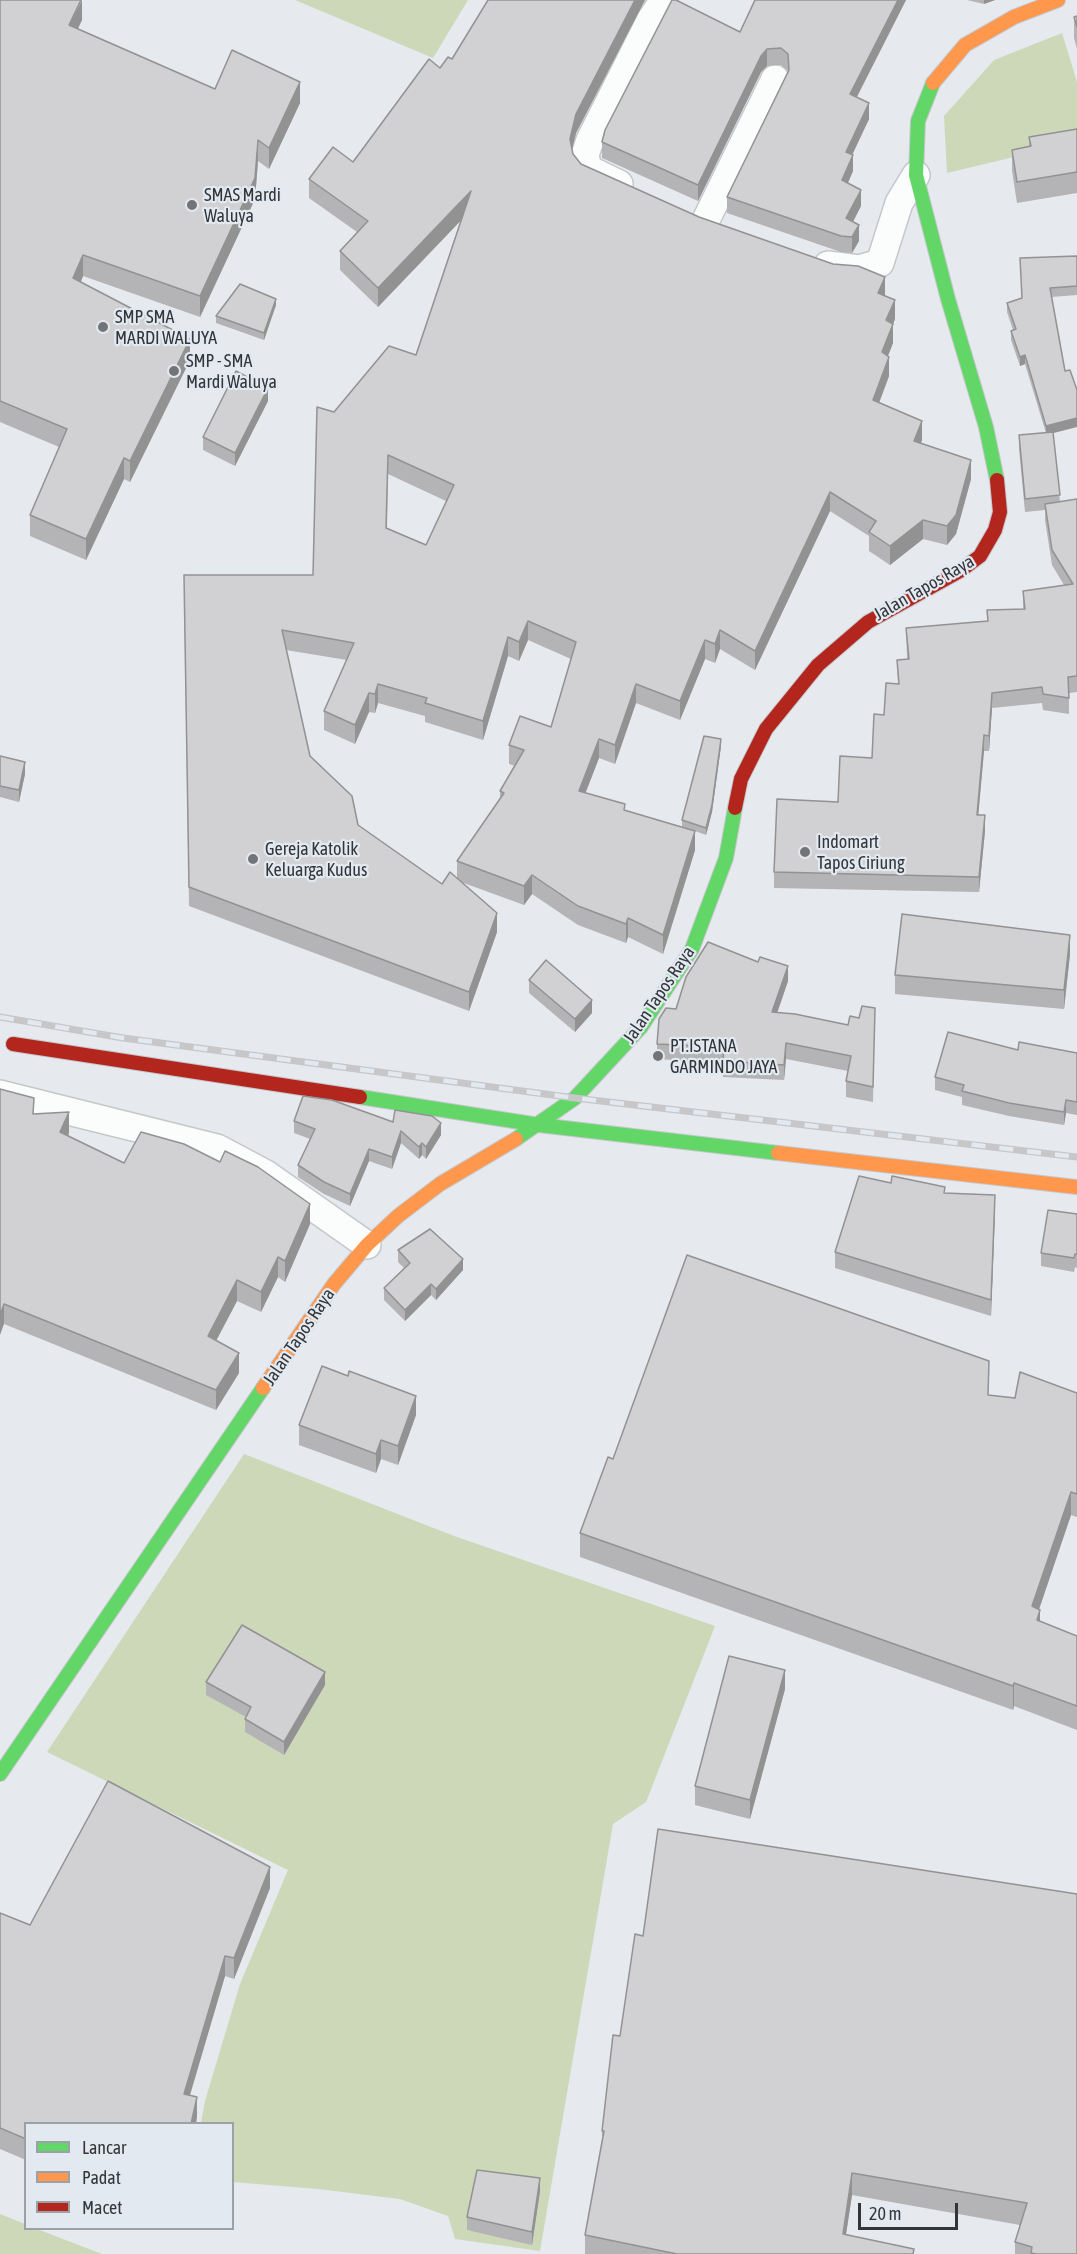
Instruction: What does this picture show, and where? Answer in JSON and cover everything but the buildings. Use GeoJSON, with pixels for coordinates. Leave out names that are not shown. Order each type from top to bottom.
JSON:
{"type":"FeatureCollection","features":[{"type":"Feature","properties":{"kind":"main road","name":"Jalan Tapos Raya"},"geometry":{"type":"LineString","coordinates":[[0,1774],[334,1284],[367,1245],[398,1216],[440,1184],[538,1125],[575,1098],[641,1027],[692,950],[716,892],[726,858],[741,778],[766,729],[793,693],[844,641],[868,622],[960,571],[980,556],[994,530],[1000,512],[996,473],[986,427],[948,299],[916,175],[918,121],[933,82],[965,45],[1014,17],[1058,0]]}},
{"type":"Feature","properties":{"kind":"main road"},"geometry":{"type":"LineString","coordinates":[[13,1044],[538,1125],[1077,1186]]}},
{"type":"Feature","properties":{"kind":"street"},"geometry":{"type":"LineString","coordinates":[[644,194],[588,169],[585,155],[590,140],[651,19],[664,0]]}},
{"type":"Feature","properties":{"kind":"street"},"geometry":{"type":"LineString","coordinates":[[706,221],[775,79]]}},
{"type":"Feature","properties":{"kind":"street"},"geometry":{"type":"LineString","coordinates":[[805,256],[838,268],[859,269],[880,263],[899,203],[916,175]]}},
{"type":"Feature","properties":{"kind":"street"},"geometry":{"type":"LineString","coordinates":[[0,1094],[217,1148],[266,1174],[367,1245]]}},
{"type":"Feature","properties":{"kind":"green space"},"geometry":{"type":"Polygon","coordinates":[[[295,0],[468,0],[433,58],[295,0]]]}},
{"type":"Feature","properties":{"kind":"green space"},"geometry":{"type":"Polygon","coordinates":[[[1062,33],[1077,82],[1077,142],[947,173],[944,116],[994,60],[1062,33]]]}},
{"type":"Feature","properties":{"kind":"green space"},"geometry":{"type":"Polygon","coordinates":[[[244,1454],[454,1536],[715,1626],[646,1802],[613,1824],[540,2251],[455,2239],[448,2216],[400,2199],[234,2182],[234,2122],[201,2122],[205,2101],[240,1984],[288,1870],[47,1752],[244,1454]]]}},
{"type":"Feature","properties":{"kind":"green space"},"geometry":{"type":"Polygon","coordinates":[[[0,2214],[24,2224],[24,2230],[40,2230],[102,2254],[0,2254],[0,2214]]]}},
{"type":"Feature","properties":{"kind":"railway"},"geometry":{"type":"LineString","coordinates":[[0,1017],[123,1038],[575,1098],[1077,1157]]}},
{"type":"Feature","properties":{"kind":"traffic: fast"},"geometry":{"type":"LineString","coordinates":[[933,83],[918,121],[916,175],[948,299],[986,427],[997,480]]}},
{"type":"Feature","properties":{"kind":"traffic: fast"},"geometry":{"type":"LineString","coordinates":[[516,1139],[575,1098],[641,1027],[692,949],[726,858],[735,808]]}},
{"type":"Feature","properties":{"kind":"traffic: fast"},"geometry":{"type":"LineString","coordinates":[[360,1097],[539,1125],[778,1153]]}},
{"type":"Feature","properties":{"kind":"traffic: fast"},"geometry":{"type":"LineString","coordinates":[[0,1774],[263,1388]]}},
{"type":"Feature","properties":{"kind":"traffic: slow"},"geometry":{"type":"LineString","coordinates":[[933,83],[965,45],[1014,17],[1058,0]]}},
{"type":"Feature","properties":{"kind":"traffic: slow"},"geometry":{"type":"LineString","coordinates":[[263,1388],[334,1284],[367,1245],[398,1216],[440,1184],[516,1139]]}},
{"type":"Feature","properties":{"kind":"traffic: slow"},"geometry":{"type":"LineString","coordinates":[[778,1153],[1077,1187]]}},
{"type":"Feature","properties":{"kind":"traffic: jam"},"geometry":{"type":"LineString","coordinates":[[735,808],[741,779],[766,729],[818,665],[868,622],[960,571],[980,556],[995,530],[1000,512],[997,480]]}},
{"type":"Feature","properties":{"kind":"traffic: jam"},"geometry":{"type":"LineString","coordinates":[[13,1044],[360,1097]]}},
{"type":"Feature","properties":{"kind":"place","name":"SMAS Mardi Waluya"},"geometry":{"type":"Point","coordinates":[192,205]}},
{"type":"Feature","properties":{"kind":"place","name":"SMP SMA MARDI WALUYA"},"geometry":{"type":"Point","coordinates":[103,327]}},
{"type":"Feature","properties":{"kind":"place","name":"SMP - SMA Mardi Waluya"},"geometry":{"type":"Point","coordinates":[174,371]}},
{"type":"Feature","properties":{"kind":"place","name":"Indomart Tapos Ciriung"},"geometry":{"type":"Point","coordinates":[805,852]}},
{"type":"Feature","properties":{"kind":"place","name":"Gereja Katolik Keluarga Kudus"},"geometry":{"type":"Point","coordinates":[253,859]}},
{"type":"Feature","properties":{"kind":"place","name":"PT.ISTANA GARMINDO JAYA"},"geometry":{"type":"Point","coordinates":[658,1056]}}]}
